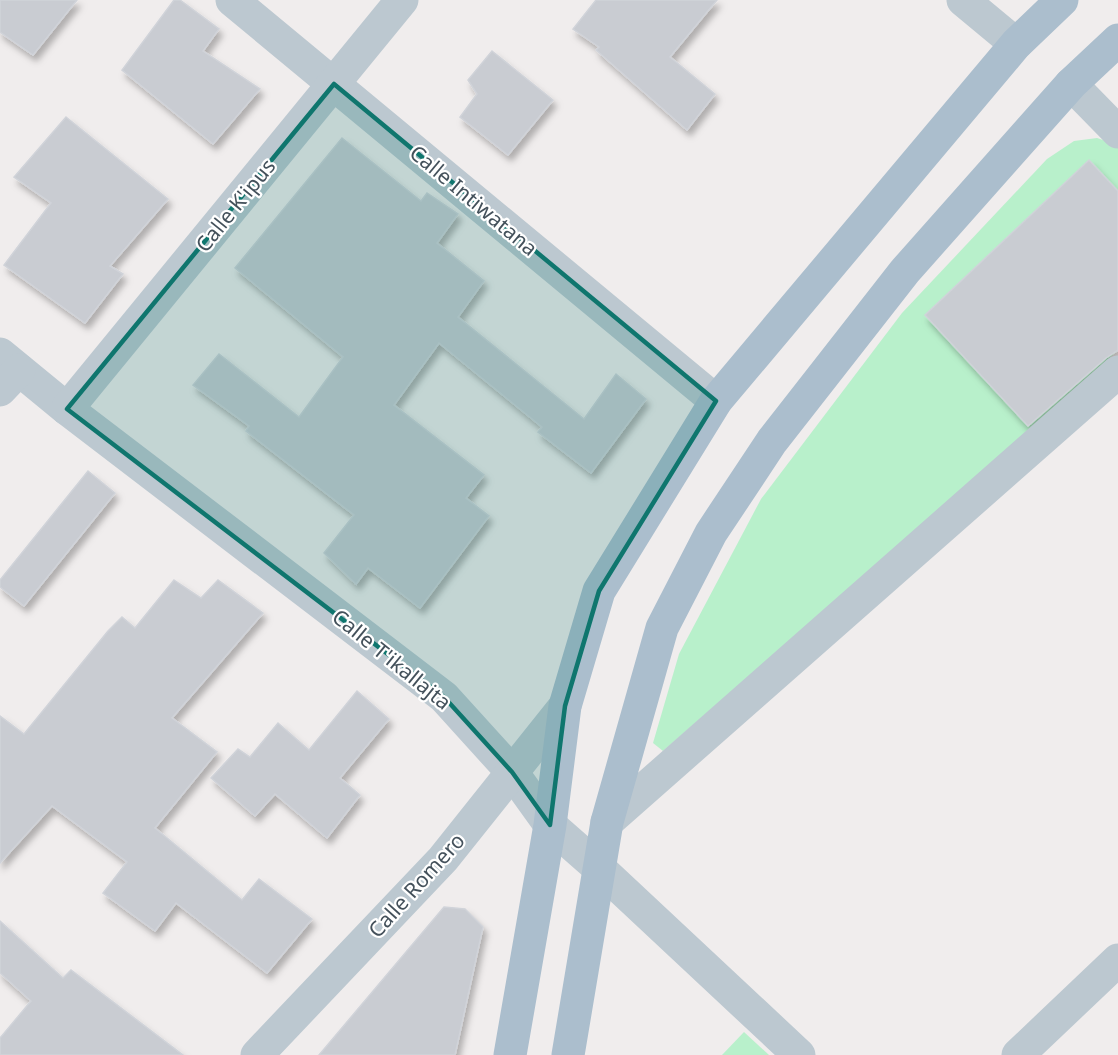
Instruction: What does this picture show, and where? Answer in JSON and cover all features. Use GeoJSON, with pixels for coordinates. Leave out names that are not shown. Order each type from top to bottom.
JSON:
{"type":"FeatureCollection","features":[{"type":"Feature","properties":{"kind":"main road"},"geometry":{"type":"LineString","coordinates":[[510,1055],[550,825],[565,706],[599,591],[716,401],[1016,44],[1062,0]]}},
{"type":"Feature","properties":{"kind":"main road"},"geometry":{"type":"LineString","coordinates":[[568,1055],[607,822],[662,628],[711,533],[772,441],[905,271],[1071,84],[1118,40]]}},
{"type":"Feature","properties":{"kind":"street","name":"Calle Intiwatana"},"geometry":{"type":"LineString","coordinates":[[232,0],[716,401]]}},
{"type":"Feature","properties":{"kind":"street","name":"Calle K'ipus"},"geometry":{"type":"LineString","coordinates":[[67,409],[402,0]]}},
{"type":"Feature","properties":{"kind":"street"},"geometry":{"type":"LineString","coordinates":[[963,0],[1016,44]]}},
{"type":"Feature","properties":{"kind":"street"},"geometry":{"type":"LineString","coordinates":[[1071,84],[1118,132]]}},
{"type":"Feature","properties":{"kind":"street","name":"Calle T'ikallajta"},"geometry":{"type":"LineString","coordinates":[[6,371],[67,409],[444,697],[512,772],[550,825],[799,1055]]}},
{"type":"Feature","properties":{"kind":"street"},"geometry":{"type":"LineString","coordinates":[[607,822],[1118,372]]}},
{"type":"Feature","properties":{"kind":"street","name":"Calle Romero"},"geometry":{"type":"LineString","coordinates":[[257,1055],[443,859],[565,706]]}},
{"type":"Feature","properties":{"kind":"street"},"geometry":{"type":"LineString","coordinates":[[1018,1055],[1118,960]]}},
{"type":"Feature","properties":{"kind":"highlighted area"},"geometry":{"type":"Polygon","coordinates":[[[334,84],[716,401],[599,591],[565,706],[550,825],[512,772],[444,697],[67,409],[334,84]]]}},
{"type":"Feature","properties":{"kind":"green space"},"geometry":{"type":"Polygon","coordinates":[[[1097,138],[1118,147],[1118,350],[1032,430],[663,751],[653,743],[679,654],[761,499],[902,313],[1047,159],[1074,141],[1097,138]]]}},
{"type":"Feature","properties":{"kind":"green space"},"geometry":{"type":"Polygon","coordinates":[[[744,1032],[769,1055],[722,1055],[744,1032]]]}},
{"type":"Feature","properties":{"kind":"building"},"geometry":{"type":"Polygon","coordinates":[[[0,0],[77,0],[33,55],[0,32],[0,0]]]}},
{"type":"Feature","properties":{"kind":"building"},"geometry":{"type":"Polygon","coordinates":[[[174,0],[180,0],[219,29],[203,51],[260,89],[213,144],[122,70],[174,0]]]}},
{"type":"Feature","properties":{"kind":"building"},"geometry":{"type":"Polygon","coordinates":[[[596,0],[717,0],[670,57],[715,94],[687,130],[596,50],[599,47],[573,29],[596,0]]]}},
{"type":"Feature","properties":{"kind":"building"},"geometry":{"type":"Polygon","coordinates":[[[492,51],[553,100],[508,155],[460,117],[477,94],[468,80],[492,51]]]}},
{"type":"Feature","properties":{"kind":"building"},"geometry":{"type":"Polygon","coordinates":[[[66,117],[168,199],[110,266],[123,274],[85,323],[4,265],[51,203],[14,177],[66,117]]]}},
{"type":"Feature","properties":{"kind":"building"},"geometry":{"type":"Polygon","coordinates":[[[342,138],[421,201],[427,193],[458,214],[437,243],[484,281],[458,317],[584,419],[616,374],[646,399],[591,473],[538,432],[542,427],[439,343],[394,405],[484,475],[466,498],[489,516],[420,608],[368,568],[356,584],[324,553],[354,515],[246,431],[249,426],[193,385],[219,354],[299,417],[343,357],[235,268],[342,138]]]}},
{"type":"Feature","properties":{"kind":"building"},"geometry":{"type":"Polygon","coordinates":[[[1089,160],[1118,191],[1118,350],[1028,426],[925,315],[1089,160]]]}},
{"type":"Feature","properties":{"kind":"building"},"geometry":{"type":"Polygon","coordinates":[[[88,471],[115,493],[24,606],[0,587],[0,580],[88,471]]]}},
{"type":"Feature","properties":{"kind":"building"},"geometry":{"type":"Polygon","coordinates":[[[174,580],[201,598],[218,580],[263,613],[172,718],[217,752],[155,828],[242,900],[259,879],[312,919],[267,973],[176,903],[155,931],[103,893],[127,862],[52,806],[0,863],[0,716],[24,734],[108,631],[122,617],[135,628],[174,580]]]}},
{"type":"Feature","properties":{"kind":"building"},"geometry":{"type":"Polygon","coordinates":[[[357,691],[389,719],[340,778],[360,795],[327,838],[275,794],[255,816],[211,778],[238,749],[250,757],[278,723],[309,750],[357,691]]]}},
{"type":"Feature","properties":{"kind":"building"},"geometry":{"type":"Polygon","coordinates":[[[444,907],[465,909],[483,927],[455,1055],[319,1055],[444,907]]]}},
{"type":"Feature","properties":{"kind":"building"},"geometry":{"type":"Polygon","coordinates":[[[0,921],[63,978],[71,970],[183,1055],[0,1055],[0,1038],[31,1001],[0,973],[0,921]]]}}]}
